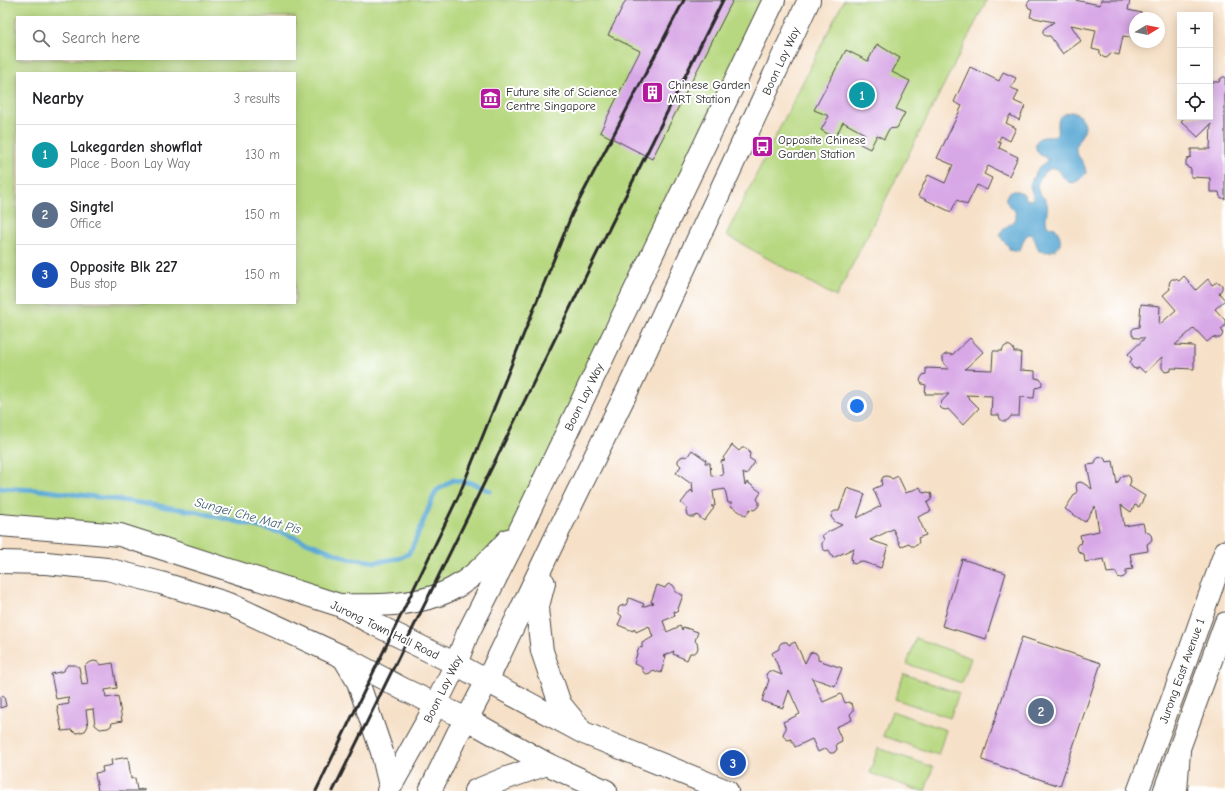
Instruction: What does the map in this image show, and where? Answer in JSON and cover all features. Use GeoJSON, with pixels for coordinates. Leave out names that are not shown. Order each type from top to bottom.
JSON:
{"type":"FeatureCollection","features":[{"type":"Feature","properties":{"kind":"main road","name":"Boon Lay Way"},"geometry":{"type":"LineString","coordinates":[[389,788],[436,704],[456,664],[467,635],[522,526],[774,0]]}},
{"type":"Feature","properties":{"kind":"main road","name":"Boon Lay Way"},"geometry":{"type":"LineString","coordinates":[[430,791],[458,732],[467,719],[487,681],[630,383],[810,0]]}},
{"type":"Feature","properties":{"kind":"main road","name":"Jurong Town Hall Road"},"geometry":{"type":"LineString","coordinates":[[0,525],[120,535],[339,606],[456,664],[584,733],[727,791]]}},
{"type":"Feature","properties":{"kind":"main road"},"geometry":{"type":"LineString","coordinates":[[339,606],[364,606],[410,602],[435,596],[454,588],[474,574],[522,526]]}},
{"type":"Feature","properties":{"kind":"main road"},"geometry":{"type":"LineString","coordinates":[[560,528],[537,610],[542,651],[560,704],[584,733]]}},
{"type":"Feature","properties":{"kind":"main road"},"geometry":{"type":"LineString","coordinates":[[0,562],[46,563],[107,569],[161,583],[229,604],[343,657],[403,689],[467,719],[547,764],[606,791]]}},
{"type":"Feature","properties":{"kind":"main road"},"geometry":{"type":"LineString","coordinates":[[343,657],[358,682],[382,752],[389,788]]}},
{"type":"Feature","properties":{"kind":"main road"},"geometry":{"type":"LineString","coordinates":[[1176,791],[1179,751]]}},
{"type":"Feature","properties":{"kind":"main road"},"geometry":{"type":"LineString","coordinates":[[475,791],[547,764]]}},
{"type":"Feature","properties":{"kind":"street","name":"Jurong East Avenue 1"},"geometry":{"type":"LineString","coordinates":[[1138,791],[1225,551]]}},
{"type":"Feature","properties":{"kind":"street","name":"Jurong East Avenue 1"},"geometry":{"type":"LineString","coordinates":[[1164,791],[1225,622]]}},
{"type":"Feature","properties":{"kind":"green space"},"geometry":{"type":"Polygon","coordinates":[[[0,0],[774,0],[522,526],[474,575],[364,606],[120,535],[0,525],[0,0]]]}},
{"type":"Feature","properties":{"kind":"green space"},"geometry":{"type":"Polygon","coordinates":[[[844,0],[987,0],[836,297],[726,235],[844,0]]]}},
{"type":"Feature","properties":{"kind":"green space"},"geometry":{"type":"Polygon","coordinates":[[[916,638],[971,658],[962,683],[907,664],[916,638]]]}},
{"type":"Feature","properties":{"kind":"green space"},"geometry":{"type":"Polygon","coordinates":[[[904,674],[959,693],[950,718],[895,699],[904,674]]]}},
{"type":"Feature","properties":{"kind":"green space"},"geometry":{"type":"Polygon","coordinates":[[[892,711],[946,730],[938,755],[883,736],[892,711]]]}},
{"type":"Feature","properties":{"kind":"green space"},"geometry":{"type":"Polygon","coordinates":[[[878,748],[933,767],[925,791],[920,791],[870,773],[878,748]]]}},
{"type":"Feature","properties":{"kind":"water"},"geometry":{"type":"Polygon","coordinates":[[[1070,112],[1078,114],[1084,122],[1084,130],[1076,146],[1076,150],[1086,173],[1079,180],[1071,183],[1065,179],[1057,169],[1052,168],[1044,172],[1037,187],[1047,204],[1046,218],[1048,226],[1055,228],[1059,233],[1059,247],[1046,252],[1039,251],[1034,238],[1029,234],[1025,237],[1020,250],[1009,249],[1001,235],[1005,228],[1013,223],[1016,215],[1006,201],[1007,195],[1011,191],[1017,191],[1023,193],[1026,199],[1033,199],[1030,186],[1031,181],[1039,167],[1047,161],[1046,157],[1040,155],[1037,151],[1037,141],[1040,138],[1056,135],[1058,131],[1059,119],[1070,112]]]}},
{"type":"Feature","properties":{"kind":"building","name":"Chinese Garden MRT Station"},"geometry":{"type":"Polygon","coordinates":[[[626,0],[733,0],[652,159],[600,132],[640,51],[608,35],[626,0]]]}},
{"type":"Feature","properties":{"kind":"building"},"geometry":{"type":"Polygon","coordinates":[[[1030,0],[1075,0],[1100,5],[1101,0],[1130,0],[1128,10],[1137,12],[1129,12],[1129,37],[1123,36],[1119,55],[1111,53],[1106,58],[1100,54],[1100,51],[1092,49],[1096,30],[1071,25],[1081,41],[1063,54],[1050,36],[1045,36],[1043,33],[1045,28],[1054,22],[1030,17],[1032,9],[1029,8],[1027,4],[1030,0]]]}},
{"type":"Feature","properties":{"kind":"building"},"geometry":{"type":"Polygon","coordinates":[[[877,44],[900,58],[892,72],[910,81],[896,109],[905,113],[897,128],[889,129],[884,139],[877,135],[870,149],[860,144],[865,134],[843,122],[835,138],[821,130],[829,116],[814,110],[846,50],[868,61],[877,44]]]}},
{"type":"Feature","properties":{"kind":"building"},"geometry":{"type":"Polygon","coordinates":[[[970,67],[999,81],[1003,72],[1016,78],[1011,88],[1019,91],[1014,101],[1025,106],[1019,120],[1010,115],[1006,123],[1016,128],[1010,141],[1001,136],[998,142],[1001,143],[999,148],[1018,157],[1009,176],[988,166],[984,174],[992,178],[987,190],[977,185],[967,205],[957,200],[951,212],[918,196],[928,175],[945,183],[953,165],[937,158],[962,106],[954,102],[970,67]]]}},
{"type":"Feature","properties":{"kind":"building"},"geometry":{"type":"Polygon","coordinates":[[[1225,77],[1225,199],[1220,197],[1219,192],[1210,192],[1210,178],[1191,177],[1191,169],[1186,165],[1186,161],[1191,157],[1191,149],[1210,149],[1211,124],[1198,137],[1181,121],[1213,120],[1213,82],[1219,82],[1220,79],[1225,77]]]}},
{"type":"Feature","properties":{"kind":"building"},"geometry":{"type":"Polygon","coordinates":[[[1184,276],[1196,290],[1208,279],[1212,285],[1217,282],[1222,285],[1222,289],[1219,293],[1225,300],[1215,309],[1225,320],[1225,326],[1221,329],[1223,332],[1222,336],[1220,338],[1213,337],[1207,342],[1194,328],[1175,345],[1194,346],[1194,369],[1171,368],[1171,371],[1165,372],[1162,368],[1162,357],[1145,373],[1139,367],[1136,369],[1133,368],[1130,362],[1132,359],[1128,354],[1145,338],[1137,338],[1132,334],[1132,330],[1134,328],[1139,327],[1141,304],[1160,306],[1159,325],[1176,310],[1163,295],[1170,289],[1170,281],[1172,279],[1176,279],[1179,281],[1184,276]]]}},
{"type":"Feature","properties":{"kind":"building"},"geometry":{"type":"Polygon","coordinates":[[[970,338],[983,352],[965,369],[992,370],[993,351],[1002,351],[1007,345],[1013,348],[1014,352],[1021,352],[1020,370],[1035,371],[1035,378],[1040,379],[1042,382],[1040,387],[1035,388],[1034,398],[1020,397],[1019,416],[1011,416],[1006,421],[1003,421],[1000,419],[999,415],[991,415],[992,396],[966,395],[979,408],[963,425],[948,409],[942,409],[940,407],[942,401],[949,394],[925,394],[926,385],[922,384],[920,381],[923,375],[926,374],[926,368],[949,369],[944,363],[943,356],[946,354],[952,355],[970,338]]]}},
{"type":"Feature","properties":{"kind":"building"},"geometry":{"type":"Polygon","coordinates":[[[732,445],[739,451],[742,448],[746,448],[750,454],[749,458],[755,462],[746,475],[743,473],[745,485],[747,482],[761,492],[757,499],[759,505],[754,510],[750,509],[746,516],[731,506],[732,503],[728,503],[725,489],[713,491],[715,506],[711,506],[714,508],[704,521],[697,515],[690,517],[687,515],[687,508],[681,503],[691,490],[693,493],[692,481],[690,483],[676,473],[681,466],[678,463],[678,460],[684,456],[687,457],[692,450],[706,460],[705,463],[710,463],[711,476],[723,475],[721,461],[725,460],[723,458],[732,445]]]}},
{"type":"Feature","properties":{"kind":"building"},"geometry":{"type":"Polygon","coordinates":[[[1102,457],[1106,462],[1113,461],[1117,484],[1121,477],[1127,475],[1130,477],[1131,481],[1129,486],[1145,496],[1139,507],[1135,505],[1131,512],[1121,505],[1124,526],[1143,523],[1145,532],[1151,535],[1152,539],[1147,544],[1148,551],[1130,554],[1133,569],[1126,570],[1126,575],[1121,578],[1118,577],[1116,572],[1107,573],[1104,559],[1085,562],[1084,554],[1078,551],[1077,547],[1082,543],[1080,535],[1099,531],[1095,506],[1085,522],[1065,509],[1077,491],[1077,483],[1083,483],[1092,489],[1087,465],[1095,464],[1098,458],[1102,457]]]}},
{"type":"Feature","properties":{"kind":"building"},"geometry":{"type":"Polygon","coordinates":[[[886,476],[892,479],[898,476],[906,493],[920,487],[923,493],[931,493],[931,500],[927,503],[931,511],[918,517],[926,535],[918,538],[919,542],[914,546],[911,546],[908,543],[901,547],[893,529],[870,540],[888,546],[881,568],[860,561],[855,564],[852,563],[851,557],[854,548],[833,558],[829,550],[826,551],[823,549],[822,543],[824,540],[822,535],[842,525],[835,522],[831,517],[832,513],[839,511],[847,488],[865,494],[857,518],[881,506],[873,489],[882,485],[881,481],[883,477],[886,476]]]}},
{"type":"Feature","properties":{"kind":"building"},"geometry":{"type":"Polygon","coordinates":[[[962,559],[1006,573],[986,639],[942,626],[962,559]]]}},
{"type":"Feature","properties":{"kind":"building"},"geometry":{"type":"Polygon","coordinates":[[[670,584],[675,588],[675,592],[683,595],[677,612],[674,611],[675,616],[663,621],[667,632],[680,626],[682,630],[683,627],[698,632],[695,641],[698,647],[697,651],[690,653],[687,660],[673,654],[674,651],[663,656],[666,656],[661,673],[653,670],[647,674],[644,673],[642,667],[634,664],[639,647],[642,648],[642,643],[653,637],[649,626],[636,632],[634,628],[633,631],[618,625],[622,616],[619,614],[618,610],[619,607],[626,605],[629,598],[644,604],[642,607],[654,603],[651,602],[657,585],[665,588],[670,584]]]}},
{"type":"Feature","properties":{"kind":"building"},"geometry":{"type":"Polygon","coordinates":[[[1022,637],[1101,663],[1060,786],[982,760],[1022,637]]]}},
{"type":"Feature","properties":{"kind":"building"},"geometry":{"type":"Polygon","coordinates":[[[787,642],[789,645],[795,642],[805,663],[810,653],[813,652],[818,656],[818,660],[842,668],[835,686],[812,678],[823,702],[841,694],[845,703],[848,702],[852,704],[853,707],[853,711],[850,714],[852,720],[836,727],[842,741],[836,744],[837,749],[833,753],[830,753],[826,748],[818,752],[812,739],[795,747],[791,739],[788,740],[785,738],[783,735],[786,729],[783,722],[800,714],[789,690],[783,708],[762,701],[769,680],[766,675],[767,673],[772,671],[782,675],[772,653],[779,649],[781,643],[787,642]]]}},
{"type":"Feature","properties":{"kind":"building"},"geometry":{"type":"Polygon","coordinates":[[[94,661],[98,662],[100,665],[113,663],[117,688],[105,690],[106,698],[118,696],[122,721],[112,723],[108,728],[100,729],[95,725],[93,709],[86,710],[88,726],[85,731],[77,733],[72,730],[62,731],[57,706],[69,704],[68,697],[56,699],[51,674],[64,671],[68,665],[75,665],[79,667],[82,685],[88,684],[85,666],[94,661]]]}},
{"type":"Feature","properties":{"kind":"building"},"geometry":{"type":"Polygon","coordinates":[[[4,696],[6,706],[0,708],[0,697],[4,696]]]}},
{"type":"Feature","properties":{"kind":"building"},"geometry":{"type":"Polygon","coordinates":[[[128,757],[131,779],[135,778],[137,790],[144,789],[144,791],[98,791],[95,773],[103,772],[102,767],[112,765],[111,760],[128,757]]]}},
{"type":"Feature","properties":{"kind":"waterway","name":"Sungei Che Mat Pis"},"geometry":{"type":"LineString","coordinates":[[0,488],[40,490],[198,512],[283,533],[347,558],[376,562],[400,558],[408,554],[412,548],[436,491],[453,480],[472,483],[490,491]]}},
{"type":"Feature","properties":{"kind":"railway"},"geometry":{"type":"LineString","coordinates":[[316,791],[459,495],[572,214],[684,0]]}},
{"type":"Feature","properties":{"kind":"railway"},"geometry":{"type":"LineString","coordinates":[[333,791],[723,0]]}},
{"type":"Feature","properties":{"kind":"place","name":"Chinese Garden MRT Station"},"geometry":{"type":"Point","coordinates":[653,92]}},
{"type":"Feature","properties":{"kind":"place","name":"Lakegarden showflat"},"geometry":{"type":"Point","coordinates":[862,95]}},
{"type":"Feature","properties":{"kind":"place","name":"Future site of Science Centre Singapore"},"geometry":{"type":"Point","coordinates":[491,99]}},
{"type":"Feature","properties":{"kind":"place","name":"Opposite Chinese Garden Station"},"geometry":{"type":"Point","coordinates":[762,147]}},
{"type":"Feature","properties":{"kind":"place","name":"Singtel"},"geometry":{"type":"Point","coordinates":[1041,711]}},
{"type":"Feature","properties":{"kind":"place","name":"Opposite Blk 227"},"geometry":{"type":"Point","coordinates":[733,763]}}]}
